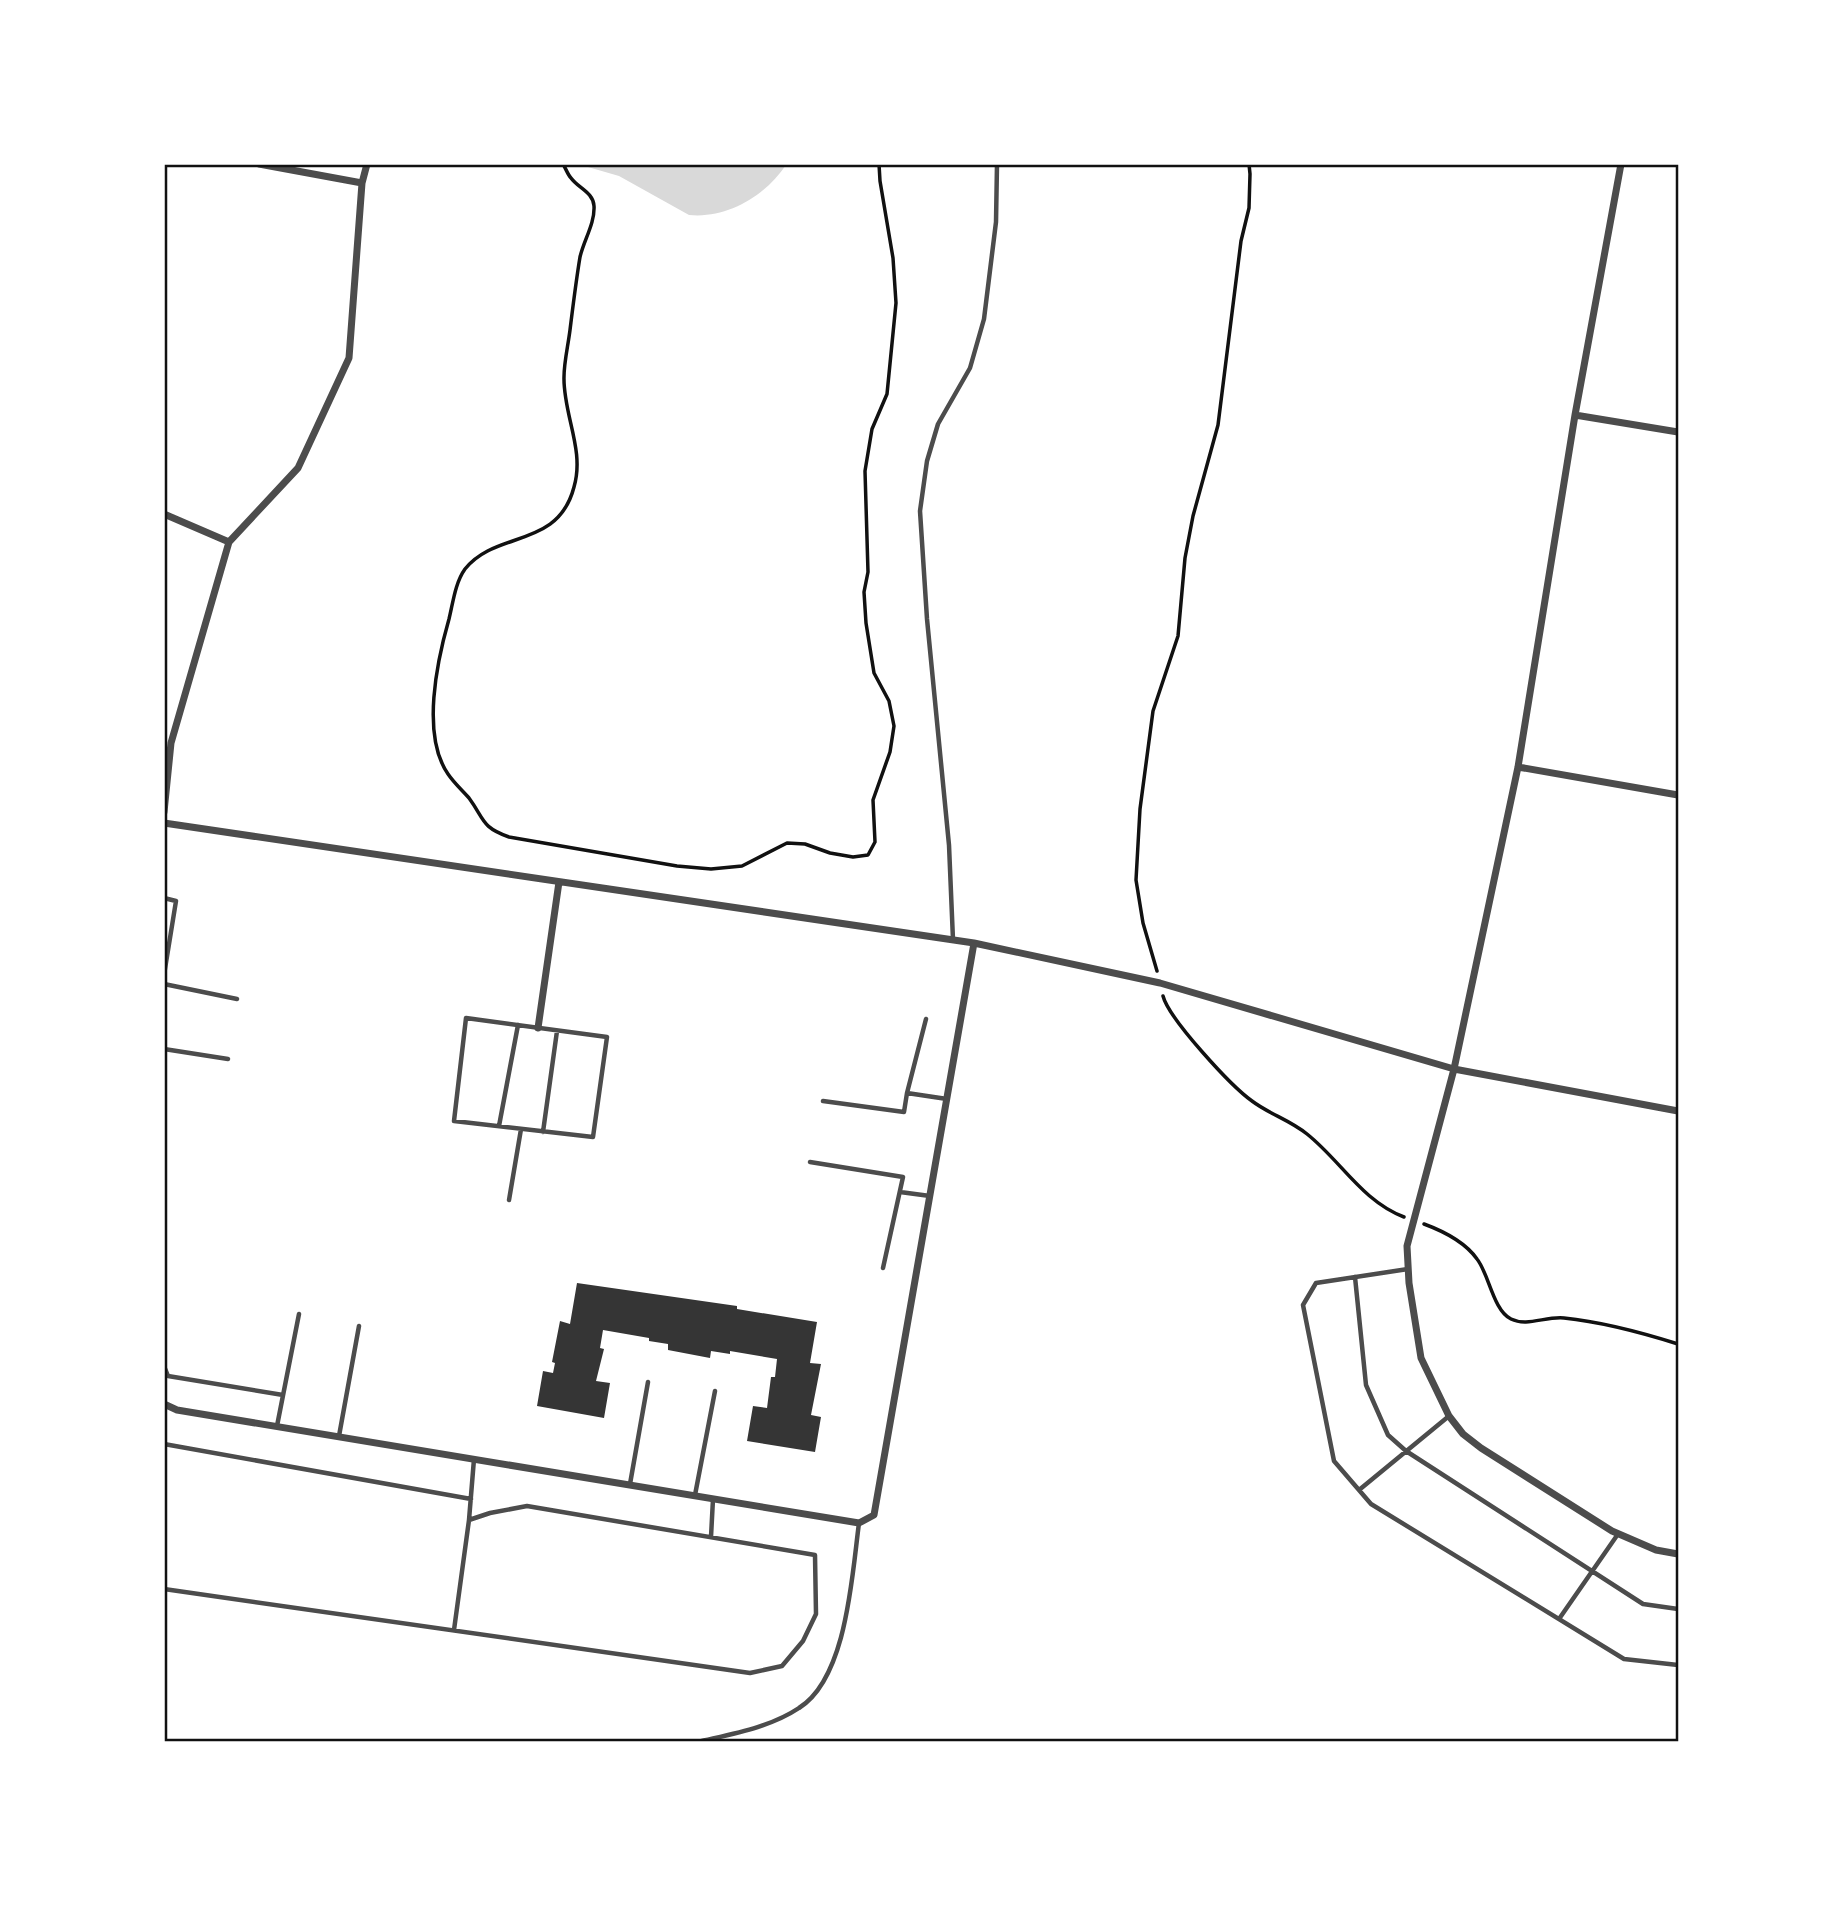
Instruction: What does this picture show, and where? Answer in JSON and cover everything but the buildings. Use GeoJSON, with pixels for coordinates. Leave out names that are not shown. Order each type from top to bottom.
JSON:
{"type":"FeatureCollection","features":[{"type":"Feature","properties":{"kind":"street"},"geometry":{"type":"LineString","coordinates":[[259,164],[362,183]]}},
{"type":"Feature","properties":{"kind":"street"},"geometry":{"type":"LineString","coordinates":[[164,812],[171,743],[229,542],[298,468],[349,358],[362,183],[367,164]]}},
{"type":"Feature","properties":{"kind":"street"},"geometry":{"type":"LineString","coordinates":[[1621,164],[1518,767],[1454,1069],[1407,1246],[1421,1358],[1449,1416],[1463,1434],[1618,1534],[1656,1550],[1678,1554]]}},
{"type":"Feature","properties":{"kind":"street"},"geometry":{"type":"LineString","coordinates":[[1576,415],[1678,432]]}},
{"type":"Feature","properties":{"kind":"street"},"geometry":{"type":"LineString","coordinates":[[164,514],[229,542]]}},
{"type":"Feature","properties":{"kind":"street"},"geometry":{"type":"LineString","coordinates":[[1518,767],[1678,795]]}},
{"type":"Feature","properties":{"kind":"street"},"geometry":{"type":"LineString","coordinates":[[164,823],[974,943],[1160,983],[1454,1069],[1678,1111]]}},
{"type":"Feature","properties":{"kind":"street"},"geometry":{"type":"LineString","coordinates":[[538,1028],[559,882]]}},
{"type":"Feature","properties":{"kind":"street"},"geometry":{"type":"LineString","coordinates":[[164,1404],[177,1410],[276,1427],[859,1523],[874,1516],[974,943]]}},
{"type":"Feature","properties":{"kind":"lane"},"geometry":{"type":"LineString","coordinates":[[953,941],[949,845],[927,619],[920,511],[927,461],[939,424],[970,368],[984,319],[996,222],[997,164]]}},
{"type":"Feature","properties":{"kind":"lane"},"geometry":{"type":"LineString","coordinates":[[164,898],[176,901],[164,975]]}},
{"type":"Feature","properties":{"kind":"lane"},"geometry":{"type":"LineString","coordinates":[[164,984],[237,999]]}},
{"type":"Feature","properties":{"kind":"lane"},"geometry":{"type":"LineString","coordinates":[[466,1017],[518,1025],[607,1037],[593,1138],[454,1121],[466,1017]]}},
{"type":"Feature","properties":{"kind":"lane"},"geometry":{"type":"LineString","coordinates":[[823,1101],[904,1112],[926,1019]]}},
{"type":"Feature","properties":{"kind":"lane"},"geometry":{"type":"LineString","coordinates":[[499,1126],[518,1025]]}},
{"type":"Feature","properties":{"kind":"lane"},"geometry":{"type":"LineString","coordinates":[[543,1132],[557,1031]]}},
{"type":"Feature","properties":{"kind":"lane"},"geometry":{"type":"LineString","coordinates":[[164,1049],[228,1059]]}},
{"type":"Feature","properties":{"kind":"lane"},"geometry":{"type":"LineString","coordinates":[[907,1093],[947,1099]]}},
{"type":"Feature","properties":{"kind":"lane"},"geometry":{"type":"LineString","coordinates":[[509,1200],[521,1129]]}},
{"type":"Feature","properties":{"kind":"lane"},"geometry":{"type":"LineString","coordinates":[[810,1162],[903,1177],[883,1268]]}},
{"type":"Feature","properties":{"kind":"lane"},"geometry":{"type":"LineString","coordinates":[[900,1192],[930,1196]]}},
{"type":"Feature","properties":{"kind":"lane"},"geometry":{"type":"LineString","coordinates":[[1409,1269],[1316,1283],[1304,1305],[1334,1461],[1371,1504],[1624,1659],[1678,1665]]}},
{"type":"Feature","properties":{"kind":"lane"},"geometry":{"type":"LineString","coordinates":[[1355,1277],[1366,1385],[1388,1436],[1406,1451],[1643,1604],[1678,1609]]}},
{"type":"Feature","properties":{"kind":"lane"},"geometry":{"type":"LineString","coordinates":[[276,1427],[299,1314]]}},
{"type":"Feature","properties":{"kind":"lane"},"geometry":{"type":"LineString","coordinates":[[338,1437],[359,1326]]}},
{"type":"Feature","properties":{"kind":"lane"},"geometry":{"type":"LineString","coordinates":[[164,1366],[169,1376],[283,1395]]}},
{"type":"Feature","properties":{"kind":"lane"},"geometry":{"type":"LineString","coordinates":[[630,1485],[648,1382]]}},
{"type":"Feature","properties":{"kind":"lane"},"geometry":{"type":"LineString","coordinates":[[694,1496],[715,1391]]}},
{"type":"Feature","properties":{"kind":"lane"},"geometry":{"type":"LineString","coordinates":[[1359,1490],[1449,1416]]}},
{"type":"Feature","properties":{"kind":"lane"},"geometry":{"type":"LineString","coordinates":[[164,1444],[471,1499]]}},
{"type":"Feature","properties":{"kind":"lane"},"geometry":{"type":"LineString","coordinates":[[454,1630],[474,1460]]}},
{"type":"Feature","properties":{"kind":"lane"},"geometry":{"type":"LineString","coordinates":[[711,1537],[713,1499]]}},
{"type":"Feature","properties":{"kind":"lane"},"geometry":{"type":"LineString","coordinates":[[164,1589],[750,1673],[782,1666],[803,1641],[816,1614],[815,1555],[527,1506],[469,1520]]}},
{"type":"Feature","properties":{"kind":"lane"},"geometry":{"type":"LineString","coordinates":[[697,1741],[780,1719],[802,1707],[823,1682],[834,1664],[842,1633],[859,1523]]}},
{"type":"Feature","properties":{"kind":"lane"},"geometry":{"type":"LineString","coordinates":[[1559,1619],[1618,1534]]}},
{"type":"Feature","properties":{"kind":"path"},"geometry":{"type":"LineString","coordinates":[[563,164],[571,179],[586,191],[594,203],[592,221],[581,254],[564,376],[565,404],[577,455],[575,487],[562,515],[547,526],[512,543],[482,552],[464,570],[456,589],[442,643],[433,713],[435,735],[447,774],[491,830],[535,841],[677,866],[711,869],[742,866],[787,843],[805,844],[830,853],[853,857],[868,856],[875,842],[873,800],[890,752],[894,726],[889,701],[874,673],[864,592],[868,572],[865,471],[872,429],[887,394],[896,303],[893,258],[880,181],[880,164]]}},
{"type":"Feature","properties":{"kind":"path"},"geometry":{"type":"LineString","coordinates":[[1249,164],[1249,208],[1241,242],[1218,425],[1193,516],[1185,558],[1178,636],[1153,711],[1140,808],[1136,880],[1143,923],[1165,1002],[1175,1020],[1232,1084],[1253,1103],[1282,1117],[1307,1134],[1354,1183],[1378,1203],[1460,1242],[1478,1260],[1500,1309],[1510,1319],[1527,1322],[1558,1318],[1593,1321],[1678,1344]]}},
{"type":"Feature","properties":{"kind":"shaded area"},"geometry":{"type":"Polygon","coordinates":[[[581,165],[786,165],[767,186],[744,203],[717,213],[689,215],[619,176],[581,165]]]}}]}
